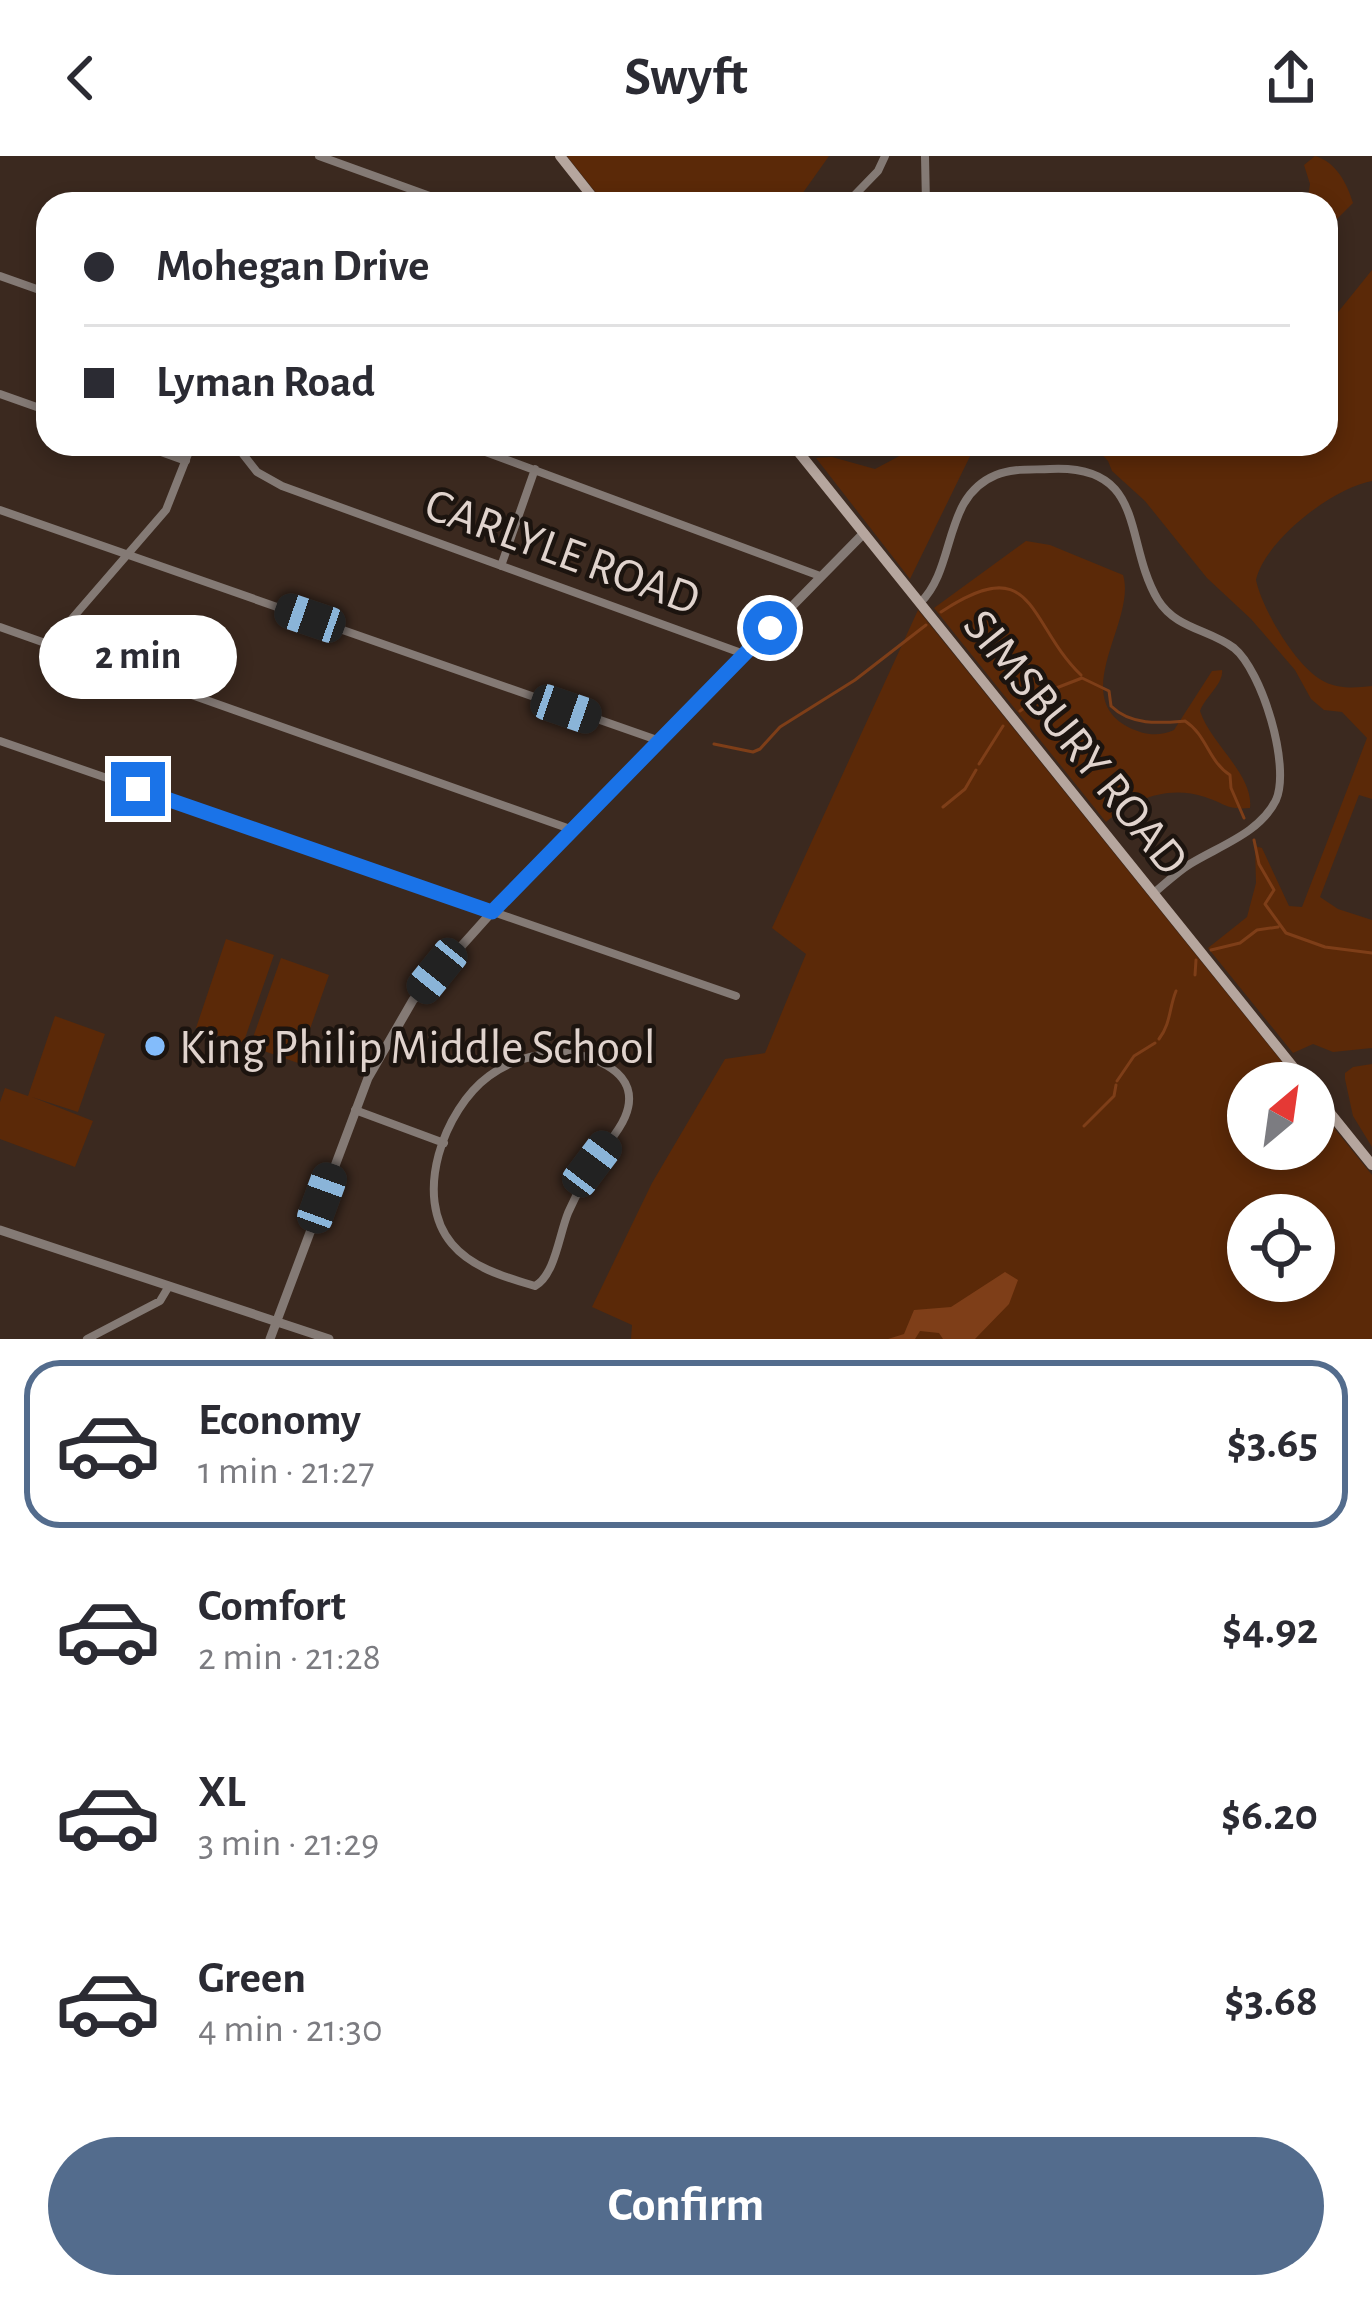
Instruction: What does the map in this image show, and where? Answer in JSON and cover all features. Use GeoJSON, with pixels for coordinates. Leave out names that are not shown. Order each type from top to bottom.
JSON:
{"type":"FeatureCollection","features":[{"type":"Feature","properties":{"kind":"main road"},"geometry":{"type":"LineString","coordinates":[[560,156],[588,192]]}},
{"type":"Feature","properties":{"kind":"main road","name":"SIMSBURY ROAD"},"geometry":{"type":"LineString","coordinates":[[802,456],[1289,1062]]}},
{"type":"Feature","properties":{"kind":"main road"},"geometry":{"type":"LineString","coordinates":[[1335,1119],[1372,1165]]}},
{"type":"Feature","properties":{"kind":"street"},"geometry":{"type":"LineString","coordinates":[[319,156],[419,192]]}},
{"type":"Feature","properties":{"kind":"street"},"geometry":{"type":"LineString","coordinates":[[858,192],[885,156]]}},
{"type":"Feature","properties":{"kind":"street"},"geometry":{"type":"LineString","coordinates":[[925,156],[926,192]]}},
{"type":"Feature","properties":{"kind":"street"},"geometry":{"type":"LineString","coordinates":[[0,276],[36,289]]}},
{"type":"Feature","properties":{"kind":"street"},"geometry":{"type":"LineString","coordinates":[[0,394],[36,407]]}},
{"type":"Feature","properties":{"kind":"street"},"geometry":{"type":"LineString","coordinates":[[174,456],[186,460]]}},
{"type":"Feature","properties":{"kind":"street"},"geometry":{"type":"LineString","coordinates":[[50,644],[170,504],[187,456]]}},
{"type":"Feature","properties":{"kind":"street","name":"CARLYLE ROAD"},"geometry":{"type":"LineString","coordinates":[[244,456],[273,482],[744,654]]}},
{"type":"Feature","properties":{"kind":"street"},"geometry":{"type":"LineString","coordinates":[[497,456],[820,576]]}},
{"type":"Feature","properties":{"kind":"street"},"geometry":{"type":"LineString","coordinates":[[920,604],[939,579],[959,509],[989,478],[1017,470],[1077,469],[1120,494],[1130,509],[1158,601],[1187,627],[1223,641],[1245,659],[1255,676],[1280,758],[1277,795],[1264,817],[1182,869],[1154,893]]}},
{"type":"Feature","properties":{"kind":"street"},"geometry":{"type":"LineString","coordinates":[[501,566],[535,470]]}},
{"type":"Feature","properties":{"kind":"street"},"geometry":{"type":"LineString","coordinates":[[0,510],[660,741]]}},
{"type":"Feature","properties":{"kind":"street"},"geometry":{"type":"LineString","coordinates":[[270,1339],[355,1110],[388,1038],[413,1000],[492,912],[864,533]]}},
{"type":"Feature","properties":{"kind":"street"},"geometry":{"type":"LineString","coordinates":[[0,627],[573,830]]}},
{"type":"Feature","properties":{"kind":"street"},"geometry":{"type":"LineString","coordinates":[[0,741],[736,996]]}},
{"type":"Feature","properties":{"kind":"street"},"geometry":{"type":"LineString","coordinates":[[559,1052],[597,1058],[622,1078],[628,1090],[625,1120],[592,1164],[556,1241],[550,1270],[535,1286],[488,1270],[451,1243],[441,1227],[434,1197],[434,1174],[443,1143],[475,1088],[491,1074],[530,1056],[559,1052]]}},
{"type":"Feature","properties":{"kind":"street"},"geometry":{"type":"LineString","coordinates":[[355,1110],[443,1143]]}},
{"type":"Feature","properties":{"kind":"street"},"geometry":{"type":"LineString","coordinates":[[0,1230],[328,1339]]}},
{"type":"Feature","properties":{"kind":"street"},"geometry":{"type":"LineString","coordinates":[[87,1339],[160,1301],[169,1286]]}},
{"type":"Feature","properties":{"kind":"shaded area"},"geometry":{"type":"Polygon","coordinates":[[[567,156],[829,156],[804,192],[596,192],[567,156]]]}},
{"type":"Feature","properties":{"kind":"shaded area"},"geometry":{"type":"Polygon","coordinates":[[[1315,156],[1340,174],[1353,203],[1338,218],[1338,192],[1309,192],[1304,165],[1315,156]]]}},
{"type":"Feature","properties":{"kind":"shaded area"},"geometry":{"type":"Polygon","coordinates":[[[1372,270],[1372,481],[1339,494],[1303,518],[1272,549],[1256,580],[1282,637],[1303,665],[1336,686],[1372,686],[1372,799],[1359,795],[1320,897],[1338,909],[1372,920],[1372,1048],[1333,1052],[1313,1044],[1293,1053],[1208,948],[1247,917],[1256,883],[1255,846],[1262,848],[1289,906],[1302,907],[1367,738],[1342,712],[1324,710],[1311,699],[1295,670],[1207,578],[1103,456],[1338,456],[1338,312],[1372,270]]]}},
{"type":"Feature","properties":{"kind":"shaded area"},"geometry":{"type":"Polygon","coordinates":[[[899,456],[970,456],[910,579],[816,458],[832,457],[875,469],[899,456]]]}},
{"type":"Feature","properties":{"kind":"shaded area"},"geometry":{"type":"Polygon","coordinates":[[[1026,541],[1050,545],[1123,575],[1125,593],[1108,656],[1104,696],[1111,713],[1128,727],[1151,734],[1174,730],[1212,671],[1222,670],[1200,711],[1239,771],[1250,808],[1191,794],[1165,794],[1140,801],[1106,822],[934,608],[1026,541]]]}},
{"type":"Feature","properties":{"kind":"shaded area"},"geometry":{"type":"Polygon","coordinates":[[[918,610],[1282,1062],[1227,1062],[1227,1170],[1335,1170],[1335,1129],[1372,1175],[1372,1339],[631,1339],[632,1325],[592,1307],[652,1183],[725,1059],[765,1053],[806,954],[772,928],[918,610]]]}},
{"type":"Feature","properties":{"kind":"shaded area"},"geometry":{"type":"Polygon","coordinates":[[[226,939],[274,955],[243,1044],[196,1028],[226,939]]]}},
{"type":"Feature","properties":{"kind":"shaded area"},"geometry":{"type":"Polygon","coordinates":[[[281,958],[329,975],[298,1063],[250,1046],[281,958]]]}},
{"type":"Feature","properties":{"kind":"shaded area"},"geometry":{"type":"Polygon","coordinates":[[[55,1016],[105,1034],[78,1112],[32,1097],[93,1121],[75,1167],[0,1139],[0,1102],[5,1088],[28,1096],[55,1016]]]}},
{"type":"Feature","properties":{"kind":"shaded area"},"geometry":{"type":"Polygon","coordinates":[[[1372,1064],[1372,1147],[1353,1116],[1345,1073],[1372,1064]]]}},
{"type":"Feature","properties":{"kind":"shaded area"},"geometry":{"type":"Polygon","coordinates":[[[1005,1272],[1018,1280],[1009,1304],[975,1339],[943,1339],[939,1333],[920,1331],[915,1339],[888,1339],[904,1334],[914,1310],[951,1307],[1005,1272]]]}},
{"type":"Feature","properties":{"kind":"waterway"},"geometry":{"type":"LineString","coordinates":[[941,612],[972,594],[995,588],[1013,591],[1026,600],[1081,675]]}},
{"type":"Feature","properties":{"kind":"waterway"},"geometry":{"type":"LineString","coordinates":[[714,744],[753,752],[760,749],[780,727],[855,680],[926,625]]}},
{"type":"Feature","properties":{"kind":"waterway"},"geometry":{"type":"LineString","coordinates":[[1020,711],[1046,692],[1082,678],[1109,691],[1111,706],[1128,717],[1146,722],[1185,721],[1230,775],[1244,818]]}},
{"type":"Feature","properties":{"kind":"waterway"},"geometry":{"type":"LineString","coordinates":[[979,764],[1003,726]]}},
{"type":"Feature","properties":{"kind":"waterway"},"geometry":{"type":"LineString","coordinates":[[943,807],[965,789],[976,770]]}},
{"type":"Feature","properties":{"kind":"waterway"},"geometry":{"type":"LineString","coordinates":[[1254,840],[1259,864],[1274,890],[1265,904],[1286,933],[1325,947],[1372,953]]}},
{"type":"Feature","properties":{"kind":"waterway"},"geometry":{"type":"LineString","coordinates":[[1211,950],[1240,943],[1257,930],[1278,927]]}},
{"type":"Feature","properties":{"kind":"waterway"},"geometry":{"type":"LineString","coordinates":[[1195,975],[1196,960]]}},
{"type":"Feature","properties":{"kind":"waterway"},"geometry":{"type":"LineString","coordinates":[[1159,1039],[1176,991]]}},
{"type":"Feature","properties":{"kind":"waterway"},"geometry":{"type":"LineString","coordinates":[[1117,1081],[1134,1056],[1155,1043]]}},
{"type":"Feature","properties":{"kind":"waterway"},"geometry":{"type":"LineString","coordinates":[[1084,1126],[1114,1096],[1116,1085]]}},
{"type":"Feature","properties":{"kind":"place","name":"King Philip Middle School"},"geometry":{"type":"Point","coordinates":[155,1046]}},
{"type":"Feature","properties":{"kind":"route"},"geometry":{"type":"LineString","coordinates":[[138,789],[492,912],[770,628]]}}]}
